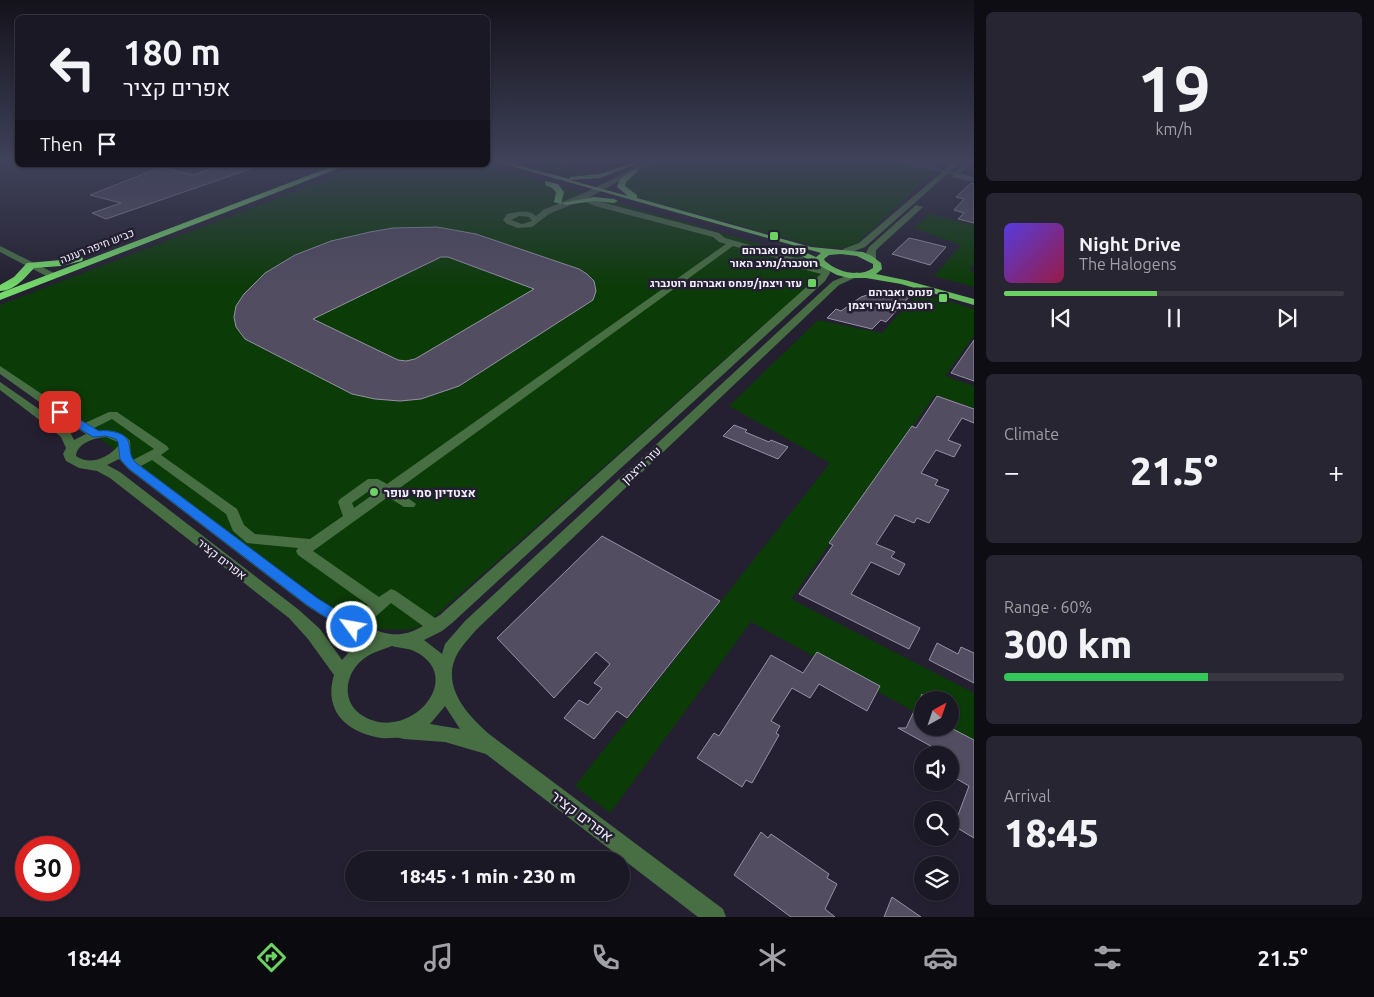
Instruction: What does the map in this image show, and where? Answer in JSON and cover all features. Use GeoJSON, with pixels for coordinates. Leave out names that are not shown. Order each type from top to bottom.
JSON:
{"type":"FeatureCollection","features":[{"type":"Feature","properties":{"kind":"highway","name":"כביש חיפה רעננה"},"geometry":{"type":"LineString","coordinates":[[0,297],[122,245],[234,203]]}},
{"type":"Feature","properties":{"kind":"highway","name":"כביש חיפה רעננה"},"geometry":{"type":"LineString","coordinates":[[0,290],[49,275],[242,203]]}},
{"type":"Feature","properties":{"kind":"highway"},"geometry":{"type":"LineString","coordinates":[[0,290],[18,280],[31,265],[72,261],[122,245]]}},
{"type":"Feature","properties":{"kind":"main road"},"geometry":{"type":"LineString","coordinates":[[620,203],[806,254],[824,267],[839,272],[902,282],[974,302]]}},
{"type":"Feature","properties":{"kind":"main road"},"geometry":{"type":"LineString","coordinates":[[641,203],[810,249],[830,252],[846,251],[859,254],[896,272],[974,294]]}},
{"type":"Feature","properties":{"kind":"main road"},"geometry":{"type":"LineString","coordinates":[[650,203],[665,208]]}},
{"type":"Feature","properties":{"kind":"main road"},"geometry":{"type":"LineString","coordinates":[[824,267],[822,255],[830,252]]}},
{"type":"Feature","properties":{"kind":"main road"},"geometry":{"type":"LineString","coordinates":[[859,275],[875,272],[878,269],[875,262]]}},
{"type":"Feature","properties":{"kind":"street"},"geometry":{"type":"LineString","coordinates":[[560,203],[536,213],[514,215],[507,220],[512,224],[524,226],[535,223],[540,215],[561,203]]}},
{"type":"Feature","properties":{"kind":"street"},"geometry":{"type":"LineString","coordinates":[[603,203],[607,206],[716,235],[722,240],[797,261]]}},
{"type":"Feature","properties":{"kind":"street"},"geometry":{"type":"LineString","coordinates":[[846,251],[862,245],[911,203]]}},
{"type":"Feature","properties":{"kind":"street"},"geometry":{"type":"LineString","coordinates":[[875,262],[870,253],[873,248],[924,203]]}},
{"type":"Feature","properties":{"kind":"street"},"geometry":{"type":"LineString","coordinates":[[526,214],[537,219]]}},
{"type":"Feature","properties":{"kind":"street"},"geometry":{"type":"LineString","coordinates":[[387,491],[732,243]]}},
{"type":"Feature","properties":{"kind":"street"},"geometry":{"type":"LineString","coordinates":[[0,249],[49,275]]}},
{"type":"Feature","properties":{"kind":"street"},"geometry":{"type":"LineString","coordinates":[[806,254],[794,264],[824,267]]}},
{"type":"Feature","properties":{"kind":"street","name":"עזר וייצמן"},"geometry":{"type":"LineString","coordinates":[[392,641],[416,637],[436,627],[815,286],[824,277],[824,267]]}},
{"type":"Feature","properties":{"kind":"street","name":"עזר וייצמן"},"geometry":{"type":"LineString","coordinates":[[444,679],[447,658],[451,649],[471,625],[836,283],[859,275]]}},
{"type":"Feature","properties":{"kind":"street"},"geometry":{"type":"LineString","coordinates":[[0,368],[84,428],[97,434]]}},
{"type":"Feature","properties":{"kind":"street"},"geometry":{"type":"LineString","coordinates":[[0,386],[58,428],[66,435],[72,448]]}},
{"type":"Feature","properties":{"kind":"street"},"geometry":{"type":"LineString","coordinates":[[84,428],[112,414],[164,449],[132,466],[125,459],[124,441],[118,436],[106,433],[88,437],[72,448],[69,454],[72,461],[86,465],[105,462],[120,452],[124,446]]}},
{"type":"Feature","properties":{"kind":"street"},"geometry":{"type":"LineString","coordinates":[[153,455],[232,512],[238,528],[252,539],[313,544]]}},
{"type":"Feature","properties":{"kind":"street","name":"אפרים קציר"},"geometry":{"type":"LineString","coordinates":[[86,465],[100,467],[115,475],[294,614],[314,634],[342,673]]}},
{"type":"Feature","properties":{"kind":"street","name":"אפרים קציר"},"geometry":{"type":"LineString","coordinates":[[132,466],[312,602],[352,627],[392,641]]}},
{"type":"Feature","properties":{"kind":"street"},"geometry":{"type":"LineString","coordinates":[[379,605],[303,551],[350,517],[345,502],[373,482],[409,504]]}},
{"type":"Feature","properties":{"kind":"street"},"geometry":{"type":"LineString","coordinates":[[352,627],[390,595],[436,627]]}},
{"type":"Feature","properties":{"kind":"street"},"geometry":{"type":"LineString","coordinates":[[392,641],[415,643],[428,650],[438,660],[444,679],[436,707],[424,719],[409,726],[392,730],[367,727],[359,724],[347,713],[339,694],[342,673],[356,655],[369,646],[392,641]]}},
{"type":"Feature","properties":{"kind":"street","name":"אפרים קציר"},"geometry":{"type":"LineString","coordinates":[[444,679],[453,706],[465,723],[497,752],[715,917]]}},
{"type":"Feature","properties":{"kind":"street","name":"אפרים קציר"},"geometry":{"type":"LineString","coordinates":[[392,730],[429,730],[448,733],[466,738],[497,752]]}},
{"type":"Feature","properties":{"kind":"green space","name":"אצטדיון סמי עופר"},"geometry":{"type":"Polygon","coordinates":[[[265,203],[616,203],[809,258],[818,262],[823,268],[820,275],[425,625],[409,630],[368,629],[346,618],[0,366],[0,305],[265,203]]]}},
{"type":"Feature","properties":{"kind":"green space"},"geometry":{"type":"Polygon","coordinates":[[[657,203],[901,203],[856,244],[847,247],[820,247],[657,203]]]}},
{"type":"Feature","properties":{"kind":"green space"},"geometry":{"type":"Polygon","coordinates":[[[929,214],[974,225],[974,264],[969,270],[974,272],[974,287],[934,276],[961,245],[914,228],[929,214]]]}},
{"type":"Feature","properties":{"kind":"green space"},"geometry":{"type":"Polygon","coordinates":[[[918,292],[974,309],[974,336],[945,376],[974,386],[974,408],[935,395],[791,599],[974,693],[974,744],[959,736],[959,691],[914,691],[914,712],[751,622],[610,813],[575,786],[830,463],[729,406],[818,320],[882,333],[918,292]]]}},
{"type":"Feature","properties":{"kind":"building"},"geometry":{"type":"Polygon","coordinates":[[[121,203],[153,203],[106,219],[92,213],[121,203]]]}},
{"type":"Feature","properties":{"kind":"building"},"geometry":{"type":"Polygon","coordinates":[[[961,203],[974,203],[974,223],[958,219],[964,213],[954,210],[961,203]]]}},
{"type":"Feature","properties":{"kind":"building"},"geometry":{"type":"Polygon","coordinates":[[[437,227],[476,234],[579,269],[594,281],[596,291],[593,300],[459,386],[421,399],[400,401],[375,399],[352,394],[245,339],[236,327],[234,317],[236,306],[244,294],[265,273],[295,255],[331,241],[393,228],[437,227]],[[441,257],[313,319],[398,360],[406,361],[415,359],[534,289],[448,257],[441,257]]]}},
{"type":"Feature","properties":{"kind":"building"},"geometry":{"type":"Polygon","coordinates":[[[909,238],[946,247],[930,265],[892,254],[909,238]]]}},
{"type":"Feature","properties":{"kind":"building"},"geometry":{"type":"Polygon","coordinates":[[[886,289],[910,296],[886,322],[881,320],[872,329],[827,318],[836,309],[841,311],[861,297],[886,289]]]}},
{"type":"Feature","properties":{"kind":"building"},"geometry":{"type":"Polygon","coordinates":[[[974,340],[974,381],[951,373],[974,340]]]}},
{"type":"Feature","properties":{"kind":"building"},"geometry":{"type":"Polygon","coordinates":[[[937,396],[974,409],[974,423],[962,418],[948,440],[961,445],[954,457],[936,450],[921,473],[938,480],[935,485],[949,490],[929,523],[917,518],[914,523],[895,515],[876,544],[895,552],[891,557],[905,564],[899,575],[871,562],[851,594],[920,628],[909,649],[799,594],[833,545],[829,543],[912,426],[916,428],[937,396]]]}},
{"type":"Feature","properties":{"kind":"building"},"geometry":{"type":"Polygon","coordinates":[[[734,425],[769,442],[771,440],[788,447],[778,459],[723,436],[734,425]]]}},
{"type":"Feature","properties":{"kind":"building"},"geometry":{"type":"Polygon","coordinates":[[[602,536],[720,601],[627,718],[617,711],[594,739],[564,718],[579,700],[588,705],[602,688],[594,683],[610,664],[596,652],[554,698],[497,638],[602,536]]]}},
{"type":"Feature","properties":{"kind":"building"},"geometry":{"type":"Polygon","coordinates":[[[937,643],[958,654],[961,647],[974,653],[974,683],[929,660],[937,643]]]}},
{"type":"Feature","properties":{"kind":"building"},"geometry":{"type":"Polygon","coordinates":[[[817,652],[880,686],[867,711],[819,684],[810,698],[792,688],[771,721],[780,726],[776,733],[779,735],[752,783],[746,780],[742,787],[697,758],[714,733],[719,736],[771,655],[803,673],[817,652]]]}},
{"type":"Feature","properties":{"kind":"building"},"geometry":{"type":"Polygon","coordinates":[[[914,711],[914,736],[959,736],[959,732],[974,740],[974,838],[959,829],[959,813],[969,786],[959,780],[959,746],[931,746],[898,728],[906,728],[914,711]]]}},
{"type":"Feature","properties":{"kind":"building"},"geometry":{"type":"Polygon","coordinates":[[[761,832],[768,838],[771,834],[829,874],[827,878],[837,884],[825,909],[835,917],[791,917],[734,875],[761,832]]]}},
{"type":"Feature","properties":{"kind":"building"},"geometry":{"type":"Polygon","coordinates":[[[892,897],[921,917],[884,917],[892,897]]]}},
{"type":"Feature","properties":{"kind":"place","name":"פנחס ואברהם רוטנברג/נתיב האור"},"geometry":{"type":"Point","coordinates":[774,236]}},
{"type":"Feature","properties":{"kind":"place","name":"עזר ויצמן/פנחס ואברהם רוטנברג"},"geometry":{"type":"Point","coordinates":[812,283]}},
{"type":"Feature","properties":{"kind":"place","name":"פנחס ואברהם רוטנברג/עזר ויצמן"},"geometry":{"type":"Point","coordinates":[943,298]}},
{"type":"Feature","properties":{"kind":"place","name":"אצטדיון סמי עופר"},"geometry":{"type":"Point","coordinates":[374,492]}},
{"type":"Feature","properties":{"kind":"route"},"geometry":{"type":"LineString","coordinates":[[60,412],[97,434],[114,434],[120,437],[124,441],[125,459],[132,466],[312,602],[352,627]]}}]}
